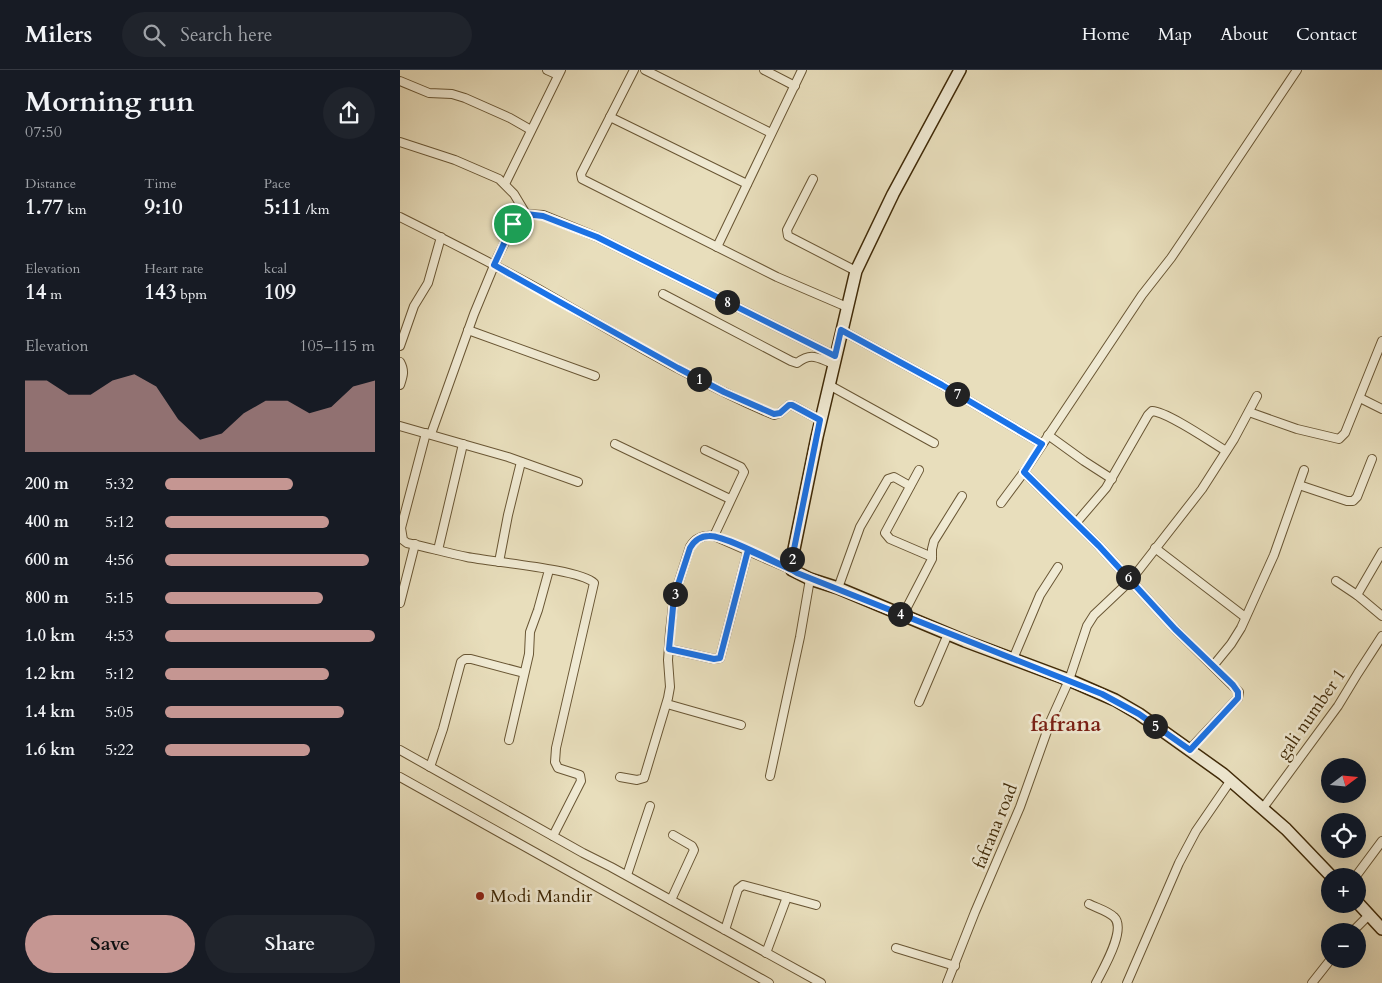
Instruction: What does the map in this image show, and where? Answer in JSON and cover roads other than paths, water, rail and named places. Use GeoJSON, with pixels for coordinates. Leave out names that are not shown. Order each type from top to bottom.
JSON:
{"type":"FeatureCollection","features":[{"type":"Feature","properties":{"kind":"street"},"geometry":{"type":"LineString","coordinates":[[505,184],[560,72],[547,70]]}},
{"type":"Feature","properties":{"kind":"street"},"geometry":{"type":"LineString","coordinates":[[634,70],[581,174],[582,179],[717,247],[847,307]]}},
{"type":"Feature","properties":{"kind":"street"},"geometry":{"type":"LineString","coordinates":[[645,70],[771,133]]}},
{"type":"Feature","properties":{"kind":"street"},"geometry":{"type":"LineString","coordinates":[[764,70],[795,86]]}},
{"type":"Feature","properties":{"kind":"street"},"geometry":{"type":"LineString","coordinates":[[717,247],[802,70]]}},
{"type":"Feature","properties":{"kind":"street"},"geometry":{"type":"LineString","coordinates":[[792,570],[792,559],[822,416],[856,271],[893,194],[960,70]]}},
{"type":"Feature","properties":{"kind":"street"},"geometry":{"type":"LineString","coordinates":[[1001,503],[1114,340],[1142,295],[1171,258],[1297,70]]}},
{"type":"Feature","properties":{"kind":"street"},"geometry":{"type":"LineString","coordinates":[[400,81],[430,93],[452,94],[465,98],[510,118],[531,130]]}},
{"type":"Feature","properties":{"kind":"street"},"geometry":{"type":"LineString","coordinates":[[610,116],[747,184]]}},
{"type":"Feature","properties":{"kind":"street"},"geometry":{"type":"LineString","coordinates":[[400,142],[484,171],[499,179],[517,198],[526,214]]}},
{"type":"Feature","properties":{"kind":"street"},"geometry":{"type":"LineString","coordinates":[[813,179],[788,230],[788,236],[856,271]]}},
{"type":"Feature","properties":{"kind":"street"},"geometry":{"type":"LineString","coordinates":[[552,836],[581,781],[580,775],[558,768],[555,762],[556,748],[594,584],[588,579],[549,570],[468,557],[415,544],[402,540],[401,528],[428,433],[494,265],[517,218],[526,214],[543,216],[597,237],[834,360]]}},
{"type":"Feature","properties":{"kind":"street"},"geometry":{"type":"LineString","coordinates":[[400,217],[494,265],[624,339],[724,392],[774,414],[780,413],[789,405],[792,405],[822,416]]}},
{"type":"Feature","properties":{"kind":"street"},"geometry":{"type":"LineString","coordinates":[[400,346],[414,306],[428,283],[441,237]]}},
{"type":"Feature","properties":{"kind":"street"},"geometry":{"type":"LineString","coordinates":[[663,294],[796,363],[810,356],[834,360]]}},
{"type":"Feature","properties":{"kind":"street"},"geometry":{"type":"LineString","coordinates":[[468,330],[595,376]]}},
{"type":"Feature","properties":{"kind":"street"},"geometry":{"type":"LineString","coordinates":[[841,330],[942,385],[1042,444]]}},
{"type":"Feature","properties":{"kind":"street"},"geometry":{"type":"LineString","coordinates":[[1249,412],[1297,429],[1339,439],[1345,433],[1380,354],[1382,341]]}},
{"type":"Feature","properties":{"kind":"street"},"geometry":{"type":"LineString","coordinates":[[400,362],[404,369],[400,385]]}},
{"type":"Feature","properties":{"kind":"street"},"geometry":{"type":"LineString","coordinates":[[829,385],[934,443]]}},
{"type":"Feature","properties":{"kind":"street","name":"fafrana road"},"geometry":{"type":"LineString","coordinates":[[947,983],[1020,807],[1051,720],[1069,680],[1090,621],[1131,580],[1202,489],[1226,452],[1257,396]]}},
{"type":"Feature","properties":{"kind":"street"},"geometry":{"type":"LineString","coordinates":[[1360,398],[1382,409]]}},
{"type":"Feature","properties":{"kind":"street"},"geometry":{"type":"LineString","coordinates":[[1076,523],[1106,488],[1152,411],[1174,420],[1226,452]]}},
{"type":"Feature","properties":{"kind":"street"},"geometry":{"type":"LineString","coordinates":[[400,426],[522,462],[578,482]]}},
{"type":"Feature","properties":{"kind":"street"},"geometry":{"type":"LineString","coordinates":[[1048,435],[1112,479]]}},
{"type":"Feature","properties":{"kind":"street"},"geometry":{"type":"LineString","coordinates":[[438,550],[463,444]]}},
{"type":"Feature","properties":{"kind":"street"},"geometry":{"type":"LineString","coordinates":[[615,444],[730,499]]}},
{"type":"Feature","properties":{"kind":"street"},"geometry":{"type":"LineString","coordinates":[[705,450],[744,470],[714,536]]}},
{"type":"Feature","properties":{"kind":"street"},"geometry":{"type":"LineString","coordinates":[[1299,486],[1347,501],[1353,501],[1357,498],[1372,459]]}},
{"type":"Feature","properties":{"kind":"street"},"geometry":{"type":"LineString","coordinates":[[499,562],[508,515],[522,462]]}},
{"type":"Feature","properties":{"kind":"street"},"geometry":{"type":"LineString","coordinates":[[919,470],[886,531],[886,535],[890,539],[932,557]]}},
{"type":"Feature","properties":{"kind":"street"},"geometry":{"type":"LineString","coordinates":[[1213,666],[1238,634],[1274,555],[1304,470]]}},
{"type":"Feature","properties":{"kind":"street"},"geometry":{"type":"LineString","coordinates":[[1024,472],[1076,523],[1175,629],[1238,692],[1240,696],[1190,750]]}},
{"type":"Feature","properties":{"kind":"street"},"geometry":{"type":"LineString","coordinates":[[838,588],[860,527],[888,479],[894,477],[910,486]]}},
{"type":"Feature","properties":{"kind":"street"},"geometry":{"type":"LineString","coordinates":[[903,615],[932,557],[934,541],[962,496]]}},
{"type":"Feature","properties":{"kind":"street"},"geometry":{"type":"LineString","coordinates":[[620,777],[637,780],[644,778],[667,704],[670,687],[669,649],[674,597],[693,542],[702,537],[714,536],[810,579],[838,588],[1115,700],[1231,780],[1263,808],[1323,868]]}},
{"type":"Feature","properties":{"kind":"street"},"geometry":{"type":"LineString","coordinates":[[400,602],[415,544]]}},
{"type":"Feature","properties":{"kind":"street"},"geometry":{"type":"LineString","coordinates":[[1155,548],[1245,617]]}},
{"type":"Feature","properties":{"kind":"street"},"geometry":{"type":"LineString","coordinates":[[669,649],[714,659],[720,658],[748,550]]}},
{"type":"Feature","properties":{"kind":"street"},"geometry":{"type":"LineString","coordinates":[[1357,595],[1382,552]]}},
{"type":"Feature","properties":{"kind":"street"},"geometry":{"type":"LineString","coordinates":[[1013,659],[1040,595],[1058,567]]}},
{"type":"Feature","properties":{"kind":"street"},"geometry":{"type":"LineString","coordinates":[[509,740],[529,654],[530,632],[549,570]]}},
{"type":"Feature","properties":{"kind":"street"},"geometry":{"type":"LineString","coordinates":[[770,776],[810,579]]}},
{"type":"Feature","properties":{"kind":"street"},"geometry":{"type":"LineString","coordinates":[[1336,581],[1357,595],[1382,616]]}},
{"type":"Feature","properties":{"kind":"street"},"geometry":{"type":"LineString","coordinates":[[919,702],[948,634]]}},
{"type":"Feature","properties":{"kind":"street","name":"gali number 1"},"geometry":{"type":"LineString","coordinates":[[1263,808],[1338,706],[1382,636]]}},
{"type":"Feature","properties":{"kind":"street"},"geometry":{"type":"LineString","coordinates":[[430,767],[443,729],[460,662],[465,659],[471,659],[524,673]]}},
{"type":"Feature","properties":{"kind":"street"},"geometry":{"type":"LineString","coordinates":[[667,704],[741,725]]}},
{"type":"Feature","properties":{"kind":"street"},"geometry":{"type":"LineString","coordinates":[[400,750],[552,836],[821,983]]}},
{"type":"Feature","properties":{"kind":"street"},"geometry":{"type":"LineString","coordinates":[[400,777],[769,983]]}},
{"type":"Feature","properties":{"kind":"street"},"geometry":{"type":"LineString","coordinates":[[1127,983],[1179,863],[1196,831],[1231,780]]}},
{"type":"Feature","properties":{"kind":"street"},"geometry":{"type":"LineString","coordinates":[[627,876],[650,806]]}},
{"type":"Feature","properties":{"kind":"street"},"geometry":{"type":"LineString","coordinates":[[671,900],[694,850],[692,846],[673,834]]}},
{"type":"Feature","properties":{"kind":"street"},"geometry":{"type":"LineString","coordinates":[[1362,868],[1382,841]]}},
{"type":"Feature","properties":{"kind":"street"},"geometry":{"type":"LineString","coordinates":[[725,930],[738,889],[741,886],[816,905]]}},
{"type":"Feature","properties":{"kind":"street"},"geometry":{"type":"LineString","coordinates":[[766,953],[788,897]]}},
{"type":"Feature","properties":{"kind":"street"},"geometry":{"type":"LineString","coordinates":[[1089,904],[1114,916],[1119,928],[1110,954],[1096,983]]}},
{"type":"Feature","properties":{"kind":"street"},"geometry":{"type":"LineString","coordinates":[[1366,912],[1382,929]]}},
{"type":"Feature","properties":{"kind":"street"},"geometry":{"type":"LineString","coordinates":[[1361,923],[1369,915]]}},
{"type":"Feature","properties":{"kind":"street"},"geometry":{"type":"LineString","coordinates":[[896,948],[954,966]]}},
{"type":"Feature","properties":{"kind":"street"},"geometry":{"type":"LineString","coordinates":[[1312,983],[1324,968]]}},
{"type":"Feature","properties":{"kind":"place","name":"Modi Mandir"},"geometry":{"type":"Point","coordinates":[480,896]}},
{"type":"Feature","properties":{"kind":"district","name":"fafrana"},"geometry":{"type":"Point","coordinates":[1066,723]}}]}
